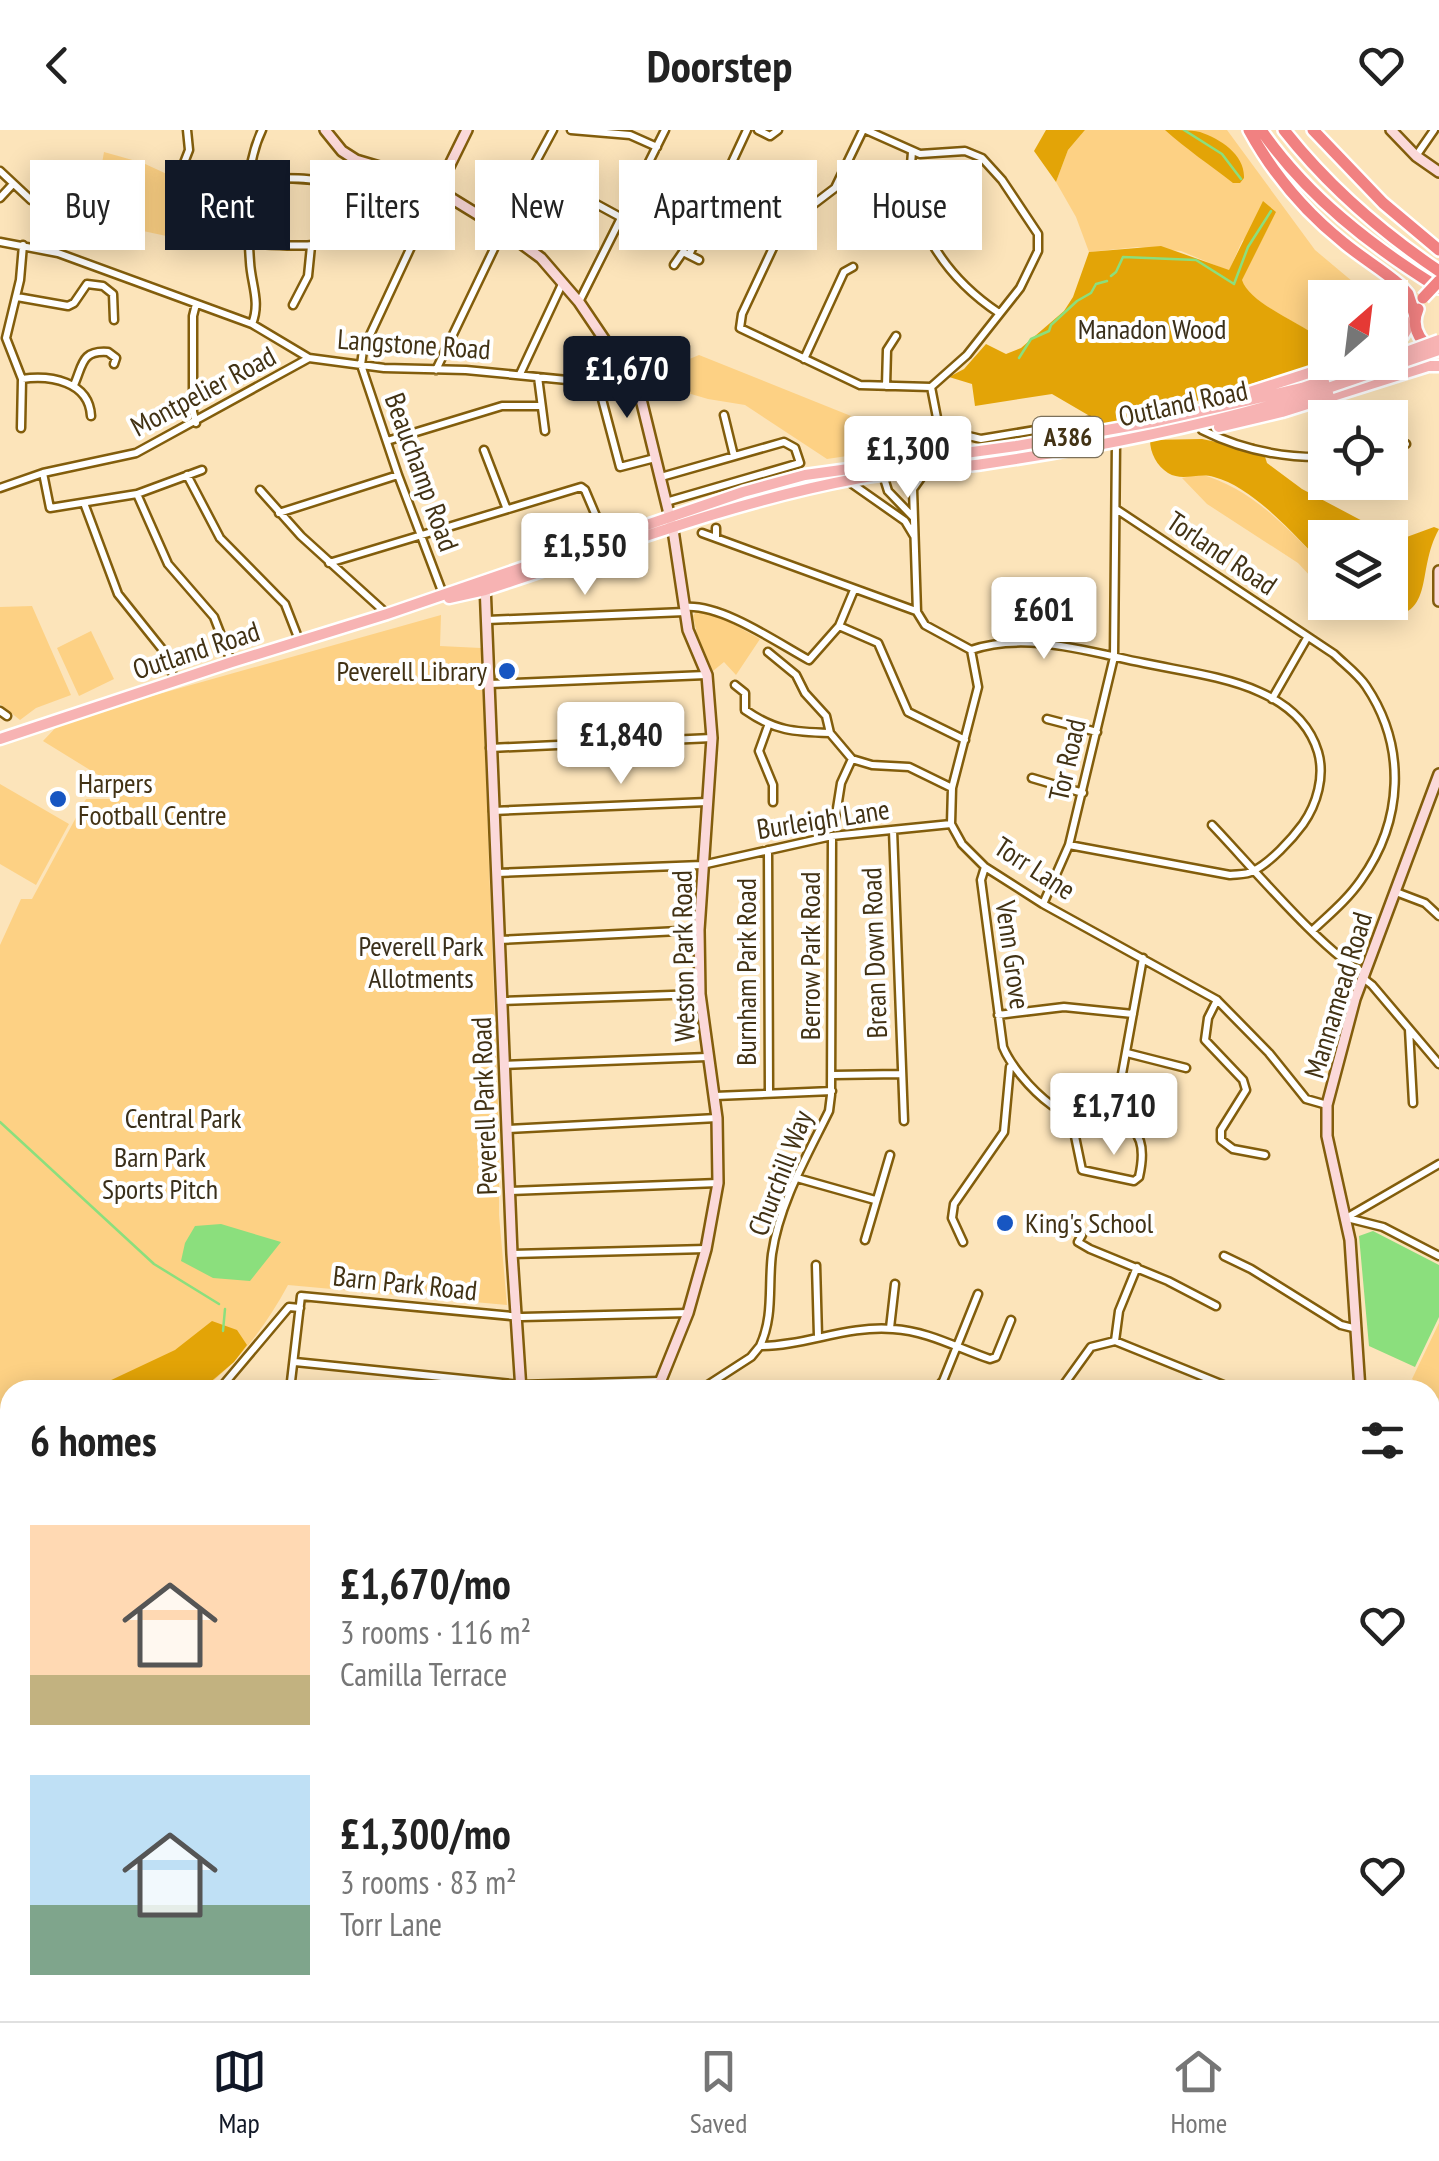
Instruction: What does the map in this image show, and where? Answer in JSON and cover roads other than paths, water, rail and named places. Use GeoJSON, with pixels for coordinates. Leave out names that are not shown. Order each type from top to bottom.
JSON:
{"type":"FeatureCollection","features":[{"type":"Feature","properties":{"kind":"highway"},"geometry":{"type":"LineString","coordinates":[[1249,130],[1296,198],[1340,240],[1408,294],[1418,336],[1439,352]]}},
{"type":"Feature","properties":{"kind":"highway"},"geometry":{"type":"LineString","coordinates":[[1261,130],[1289,166],[1343,220],[1370,242],[1439,284],[1423,298],[1415,316]]}},
{"type":"Feature","properties":{"kind":"highway"},"geometry":{"type":"LineString","coordinates":[[1284,130],[1358,210],[1439,271]]}},
{"type":"Feature","properties":{"kind":"highway"},"geometry":{"type":"LineString","coordinates":[[1313,130],[1383,203],[1439,250]]}},
{"type":"Feature","properties":{"kind":"main road"},"geometry":{"type":"LineString","coordinates":[[1408,328],[1415,316]]}},
{"type":"Feature","properties":{"kind":"main road"},"geometry":{"type":"LineString","coordinates":[[1408,351],[1439,340]]}},
{"type":"Feature","properties":{"kind":"main road","name":"Outland Road"},"geometry":{"type":"LineString","coordinates":[[407,607],[745,506],[882,470],[1224,408],[1330,384],[1439,352]]}},
{"type":"Feature","properties":{"kind":"main road"},"geometry":{"type":"LineString","coordinates":[[1160,433],[1237,433],[1428,366],[1439,366]]}},
{"type":"Feature","properties":{"kind":"main road"},"geometry":{"type":"LineString","coordinates":[[1152,422],[1308,373]]}},
{"type":"Feature","properties":{"kind":"main road","name":"Outland Road"},"geometry":{"type":"LineString","coordinates":[[0,739],[443,594],[485,586],[743,492],[805,475],[946,469],[1160,433],[1274,406],[1339,380]]}},
{"type":"Feature","properties":{"kind":"street"},"geometry":{"type":"LineString","coordinates":[[186,160],[188,130]]}},
{"type":"Feature","properties":{"kind":"street"},"geometry":{"type":"LineString","coordinates":[[252,160],[262,130]]}},
{"type":"Feature","properties":{"kind":"street","name":"Weston Park Road"},"geometry":{"type":"LineString","coordinates":[[326,130],[342,151],[356,160]]}},
{"type":"Feature","properties":{"kind":"street"},"geometry":{"type":"LineString","coordinates":[[452,160],[467,130]]}},
{"type":"Feature","properties":{"kind":"street"},"geometry":{"type":"LineString","coordinates":[[552,130],[532,169],[619,216]]}},
{"type":"Feature","properties":{"kind":"street"},"geometry":{"type":"LineString","coordinates":[[571,130],[630,134],[656,147]]}},
{"type":"Feature","properties":{"kind":"street"},"geometry":{"type":"LineString","coordinates":[[650,160],[665,130]]}},
{"type":"Feature","properties":{"kind":"street"},"geometry":{"type":"LineString","coordinates":[[733,160],[747,130]]}},
{"type":"Feature","properties":{"kind":"street"},"geometry":{"type":"LineString","coordinates":[[758,130],[770,136],[778,130]]}},
{"type":"Feature","properties":{"kind":"street"},"geometry":{"type":"LineString","coordinates":[[864,130],[912,152],[965,151],[982,158],[1038,234],[1038,251],[1028,275],[967,354],[931,387],[860,385],[743,332],[739,322],[779,235],[792,220],[835,188],[864,130]]}},
{"type":"Feature","properties":{"kind":"street"},"geometry":{"type":"LineString","coordinates":[[1391,130],[1416,156],[1439,172]]}},
{"type":"Feature","properties":{"kind":"street"},"geometry":{"type":"LineString","coordinates":[[1416,156],[1434,130]]}},
{"type":"Feature","properties":{"kind":"street"},"geometry":{"type":"LineString","coordinates":[[912,152],[915,204],[930,240],[958,281],[999,314]]}},
{"type":"Feature","properties":{"kind":"street"},"geometry":{"type":"LineString","coordinates":[[0,171],[30,199]]}},
{"type":"Feature","properties":{"kind":"street"},"geometry":{"type":"LineString","coordinates":[[0,198],[12,184]]}},
{"type":"Feature","properties":{"kind":"street"},"geometry":{"type":"LineString","coordinates":[[580,302],[619,224]]}},
{"type":"Feature","properties":{"kind":"street"},"geometry":{"type":"LineString","coordinates":[[0,242],[83,261],[252,324],[310,358]]}},
{"type":"Feature","properties":{"kind":"street"},"geometry":{"type":"LineString","coordinates":[[21,428],[22,379],[6,338],[17,297],[23,245]]}},
{"type":"Feature","properties":{"kind":"street"},"geometry":{"type":"LineString","coordinates":[[251,250],[257,302],[252,324]]}},
{"type":"Feature","properties":{"kind":"street"},"geometry":{"type":"LineString","coordinates":[[293,305],[308,276],[311,250]]}},
{"type":"Feature","properties":{"kind":"street"},"geometry":{"type":"LineString","coordinates":[[361,365],[363,350],[410,250]]}},
{"type":"Feature","properties":{"kind":"street"},"geometry":{"type":"LineString","coordinates":[[436,370],[493,250]]}},
{"type":"Feature","properties":{"kind":"street","name":"Weston Park Road"},"geometry":{"type":"LineString","coordinates":[[530,250],[580,302],[634,382],[673,530],[688,630],[707,674],[712,738],[702,865],[700,994],[718,1118],[718,1184],[706,1249],[688,1312],[661,1380]]}},
{"type":"Feature","properties":{"kind":"street"},"geometry":{"type":"LineString","coordinates":[[689,255],[691,250]]}},
{"type":"Feature","properties":{"kind":"street"},"geometry":{"type":"LineString","coordinates":[[674,265],[683,252],[699,260]]}},
{"type":"Feature","properties":{"kind":"street"},"geometry":{"type":"LineString","coordinates":[[804,359],[844,272],[853,267]]}},
{"type":"Feature","properties":{"kind":"street"},"geometry":{"type":"LineString","coordinates":[[520,374],[563,282]]}},
{"type":"Feature","properties":{"kind":"street"},"geometry":{"type":"LineString","coordinates":[[17,297],[68,306],[74,304],[87,284],[100,285],[113,294],[114,320]]}},
{"type":"Feature","properties":{"kind":"street"},"geometry":{"type":"LineString","coordinates":[[196,304],[196,423]]}},
{"type":"Feature","properties":{"kind":"street"},"geometry":{"type":"LineString","coordinates":[[886,386],[886,350],[896,336]]}},
{"type":"Feature","properties":{"kind":"street"},"geometry":{"type":"LineString","coordinates":[[74,385],[86,355],[108,352],[116,358],[114,364]]}},
{"type":"Feature","properties":{"kind":"street","name":"Langstone Road"},"geometry":{"type":"LineString","coordinates":[[310,358],[598,384],[634,382]]}},
{"type":"Feature","properties":{"kind":"street","name":"Montpelier Road"},"geometry":{"type":"LineString","coordinates":[[0,488],[44,473],[136,453],[310,358]]}},
{"type":"Feature","properties":{"kind":"street","name":"Beauchamp Road"},"geometry":{"type":"LineString","coordinates":[[361,365],[443,594]]}},
{"type":"Feature","properties":{"kind":"street"},"geometry":{"type":"LineString","coordinates":[[538,376],[545,432]]}},
{"type":"Feature","properties":{"kind":"street"},"geometry":{"type":"LineString","coordinates":[[22,379],[74,385],[89,402],[91,416]]}},
{"type":"Feature","properties":{"kind":"street"},"geometry":{"type":"LineString","coordinates":[[598,384],[620,467],[656,457]]}},
{"type":"Feature","properties":{"kind":"street"},"geometry":{"type":"LineString","coordinates":[[931,387],[946,469]]}},
{"type":"Feature","properties":{"kind":"street"},"geometry":{"type":"LineString","coordinates":[[387,441],[502,406],[542,406]]}},
{"type":"Feature","properties":{"kind":"street"},"geometry":{"type":"LineString","coordinates":[[724,415],[734,456]]}},
{"type":"Feature","properties":{"kind":"street","name":"Outland Road"},"geometry":{"type":"LineString","coordinates":[[942,434],[981,439],[1089,422]]}},
{"type":"Feature","properties":{"kind":"street","name":"Outland Road"},"geometry":{"type":"LineString","coordinates":[[1202,430],[1237,433],[1271,454],[1308,456]]}},
{"type":"Feature","properties":{"kind":"street","name":"Tor Road"},"geometry":{"type":"LineString","coordinates":[[1043,904],[1069,846],[1114,657],[1115,441]]}},
{"type":"Feature","properties":{"kind":"street"},"geometry":{"type":"LineString","coordinates":[[661,478],[784,442],[795,448],[800,463],[666,502]]}},
{"type":"Feature","properties":{"kind":"street"},"geometry":{"type":"LineString","coordinates":[[484,450],[506,507]]}},
{"type":"Feature","properties":{"kind":"street"},"geometry":{"type":"LineString","coordinates":[[44,473],[50,508],[137,494],[202,470]]}},
{"type":"Feature","properties":{"kind":"street"},"geometry":{"type":"LineString","coordinates":[[882,470],[888,491],[914,518]]}},
{"type":"Feature","properties":{"kind":"street"},"geometry":{"type":"LineString","coordinates":[[926,471],[913,489],[914,600],[925,625],[971,650],[978,687],[952,788],[951,824]]}},
{"type":"Feature","properties":{"kind":"street"},"geometry":{"type":"LineString","coordinates":[[188,475],[220,538],[285,604],[299,640]]}},
{"type":"Feature","properties":{"kind":"street"},"geometry":{"type":"LineString","coordinates":[[279,513],[398,475]]}},
{"type":"Feature","properties":{"kind":"street"},"geometry":{"type":"LineString","coordinates":[[846,481],[905,521],[914,536]]}},
{"type":"Feature","properties":{"kind":"street"},"geometry":{"type":"LineString","coordinates":[[329,563],[506,507],[581,488],[602,530]]}},
{"type":"Feature","properties":{"kind":"street"},"geometry":{"type":"LineString","coordinates":[[260,490],[329,563],[388,614]]}},
{"type":"Feature","properties":{"kind":"street"},"geometry":{"type":"LineString","coordinates":[[137,494],[168,564],[214,617],[232,662]]}},
{"type":"Feature","properties":{"kind":"street"},"geometry":{"type":"LineString","coordinates":[[84,503],[118,594],[162,648],[175,680]]}},
{"type":"Feature","properties":{"kind":"street","name":"Torland Road"},"geometry":{"type":"LineString","coordinates":[[1116,509],[1334,654],[1364,683],[1386,725],[1396,766],[1394,805],[1378,852],[1360,882],[1314,930]]}},
{"type":"Feature","properties":{"kind":"street"},"geometry":{"type":"LineString","coordinates":[[716,528],[716,538]]}},
{"type":"Feature","properties":{"kind":"street"},"geometry":{"type":"LineString","coordinates":[[702,533],[917,612]]}},
{"type":"Feature","properties":{"kind":"street"},"geometry":{"type":"LineString","coordinates":[[1439,571],[1439,601]]}},
{"type":"Feature","properties":{"kind":"street","name":"Peverell Park Road"},"geometry":{"type":"LineString","coordinates":[[485,586],[520,1380]]}},
{"type":"Feature","properties":{"kind":"street"},"geometry":{"type":"LineString","coordinates":[[487,620],[702,607],[809,660],[839,626],[854,590]]}},
{"type":"Feature","properties":{"kind":"street"},"geometry":{"type":"LineString","coordinates":[[839,626],[878,643],[908,712],[965,740]]}},
{"type":"Feature","properties":{"kind":"street"},"geometry":{"type":"LineString","coordinates":[[1272,699],[1306,638]]}},
{"type":"Feature","properties":{"kind":"street"},"geometry":{"type":"LineString","coordinates":[[971,650],[1040,642],[1244,685],[1299,718],[1310,733],[1320,759],[1314,802],[1304,823],[1256,870],[1230,875],[1069,846]]}},
{"type":"Feature","properties":{"kind":"street"},"geometry":{"type":"LineString","coordinates":[[768,652],[796,675],[805,693],[826,716],[830,734],[852,759],[909,767],[952,788]]}},
{"type":"Feature","properties":{"kind":"street"},"geometry":{"type":"LineString","coordinates":[[488,684],[707,674]]}},
{"type":"Feature","properties":{"kind":"street"},"geometry":{"type":"LineString","coordinates":[[734,686],[745,693],[745,710],[768,726],[830,734]]}},
{"type":"Feature","properties":{"kind":"street"},"geometry":{"type":"LineString","coordinates":[[1047,719],[1096,732]]}},
{"type":"Feature","properties":{"kind":"street"},"geometry":{"type":"LineString","coordinates":[[768,726],[759,751],[772,785],[773,802]]}},
{"type":"Feature","properties":{"kind":"street"},"geometry":{"type":"LineString","coordinates":[[490,748],[712,738]]}},
{"type":"Feature","properties":{"kind":"street"},"geometry":{"type":"LineString","coordinates":[[835,821],[842,783],[852,759]]}},
{"type":"Feature","properties":{"kind":"street","name":"Mannamead Road"},"geometry":{"type":"LineString","coordinates":[[1358,1380],[1360,1355],[1346,1218],[1327,1136],[1328,1104],[1364,975],[1439,774]]}},
{"type":"Feature","properties":{"kind":"street"},"geometry":{"type":"LineString","coordinates":[[1032,778],[1083,793]]}},
{"type":"Feature","properties":{"kind":"street"},"geometry":{"type":"LineString","coordinates":[[493,811],[709,802]]}},
{"type":"Feature","properties":{"kind":"street","name":"Burleigh Lane"},"geometry":{"type":"LineString","coordinates":[[496,873],[702,865],[832,836],[951,824]]}},
{"type":"Feature","properties":{"kind":"street","name":"Torr Lane"},"geometry":{"type":"LineString","coordinates":[[951,824],[962,844],[985,867],[1043,904],[1217,1000],[1269,1053],[1306,1099],[1328,1104]]}},
{"type":"Feature","properties":{"kind":"street"},"geometry":{"type":"LineString","coordinates":[[1212,825],[1314,930],[1364,975],[1439,1064]]}},
{"type":"Feature","properties":{"kind":"street","name":"Brean Down Road"},"geometry":{"type":"LineString","coordinates":[[892,830],[904,1121]]}},
{"type":"Feature","properties":{"kind":"street","name":"Berrow Park Road"},"geometry":{"type":"LineString","coordinates":[[832,836],[833,1075]]}},
{"type":"Feature","properties":{"kind":"street","name":"Burnham Park Road"},"geometry":{"type":"LineString","coordinates":[[768,850],[769,1093]]}},
{"type":"Feature","properties":{"kind":"street","name":"Venn Grove"},"geometry":{"type":"LineString","coordinates":[[962,1242],[952,1218],[954,1204],[1008,1122],[1010,1066],[998,1015],[981,880],[985,867]]}},
{"type":"Feature","properties":{"kind":"street"},"geometry":{"type":"LineString","coordinates":[[1394,891],[1424,903],[1439,916]]}},
{"type":"Feature","properties":{"kind":"street"},"geometry":{"type":"LineString","coordinates":[[500,940],[700,930]]}},
{"type":"Feature","properties":{"kind":"street"},"geometry":{"type":"LineString","coordinates":[[1010,1066],[1045,1101],[1070,1116],[1096,1121],[1109,1116],[1116,1108],[1143,958]]}},
{"type":"Feature","properties":{"kind":"street"},"geometry":{"type":"LineString","coordinates":[[502,1001],[700,994]]}},
{"type":"Feature","properties":{"kind":"street"},"geometry":{"type":"LineString","coordinates":[[1217,1000],[1208,1018],[1206,1040],[1243,1080],[1246,1090],[1221,1130],[1221,1140],[1233,1148],[1265,1155]]}},
{"type":"Feature","properties":{"kind":"street"},"geometry":{"type":"LineString","coordinates":[[998,1015],[1064,1007],[1133,1014]]}},
{"type":"Feature","properties":{"kind":"street"},"geometry":{"type":"LineString","coordinates":[[1409,1027],[1413,1103]]}},
{"type":"Feature","properties":{"kind":"street"},"geometry":{"type":"LineString","coordinates":[[1127,1053],[1186,1068]]}},
{"type":"Feature","properties":{"kind":"street"},"geometry":{"type":"LineString","coordinates":[[504,1065],[707,1057]]}},
{"type":"Feature","properties":{"kind":"street"},"geometry":{"type":"LineString","coordinates":[[833,1075],[900,1074]]}},
{"type":"Feature","properties":{"kind":"street","name":"Churchill Way"},"geometry":{"type":"LineString","coordinates":[[760,1346],[770,1314],[772,1253],[787,1200],[829,1111],[833,1075]]}},
{"type":"Feature","properties":{"kind":"street"},"geometry":{"type":"LineString","coordinates":[[715,1096],[832,1091]]}},
{"type":"Feature","properties":{"kind":"street"},"geometry":{"type":"LineString","coordinates":[[1070,1116],[1082,1170],[1134,1180],[1144,1155],[1142,1140],[1116,1108]]}},
{"type":"Feature","properties":{"kind":"street"},"geometry":{"type":"LineString","coordinates":[[508,1128],[718,1118]]}},
{"type":"Feature","properties":{"kind":"street"},"geometry":{"type":"LineString","coordinates":[[865,1240],[890,1155]]}},
{"type":"Feature","properties":{"kind":"street"},"geometry":{"type":"LineString","coordinates":[[1346,1218],[1439,1164]]}},
{"type":"Feature","properties":{"kind":"street"},"geometry":{"type":"LineString","coordinates":[[797,1178],[876,1200]]}},
{"type":"Feature","properties":{"kind":"street"},"geometry":{"type":"LineString","coordinates":[[510,1191],[718,1184]]}},
{"type":"Feature","properties":{"kind":"street"},"geometry":{"type":"LineString","coordinates":[[1346,1218],[1383,1227],[1439,1256]]}},
{"type":"Feature","properties":{"kind":"street"},"geometry":{"type":"LineString","coordinates":[[1078,1242],[1216,1306]]}},
{"type":"Feature","properties":{"kind":"street"},"geometry":{"type":"LineString","coordinates":[[512,1254],[706,1249]]}},
{"type":"Feature","properties":{"kind":"street"},"geometry":{"type":"LineString","coordinates":[[1224,1256],[1341,1325],[1358,1330]]}},
{"type":"Feature","properties":{"kind":"street"},"geometry":{"type":"LineString","coordinates":[[816,1264],[818,1336]]}},
{"type":"Feature","properties":{"kind":"street"},"geometry":{"type":"LineString","coordinates":[[1116,1341],[1119,1311],[1137,1267]]}},
{"type":"Feature","properties":{"kind":"street"},"geometry":{"type":"LineString","coordinates":[[890,1328],[895,1284]]}},
{"type":"Feature","properties":{"kind":"street"},"geometry":{"type":"LineString","coordinates":[[944,1380],[978,1294]]}},
{"type":"Feature","properties":{"kind":"street","name":"Barn Park Road"},"geometry":{"type":"LineString","coordinates":[[300,1308],[301,1296],[314,1296],[516,1316]]}},
{"type":"Feature","properties":{"kind":"street"},"geometry":{"type":"LineString","coordinates":[[234,1380],[289,1307],[300,1308],[292,1380]]}},
{"type":"Feature","properties":{"kind":"street"},"geometry":{"type":"LineString","coordinates":[[516,1316],[688,1312]]}},
{"type":"Feature","properties":{"kind":"street"},"geometry":{"type":"LineString","coordinates":[[716,1380],[751,1358],[760,1346],[890,1328],[934,1336],[984,1357],[996,1357],[1012,1320]]}},
{"type":"Feature","properties":{"kind":"street"},"geometry":{"type":"LineString","coordinates":[[1069,1380],[1091,1347],[1116,1341],[1212,1380]]}},
{"type":"Feature","properties":{"kind":"street"},"geometry":{"type":"LineString","coordinates":[[295,1362],[451,1380]]}},
{"type":"Feature","properties":{"kind":"waterway"},"geometry":{"type":"LineString","coordinates":[[1184,130],[1222,154],[1241,179]]}},
{"type":"Feature","properties":{"kind":"waterway"},"geometry":{"type":"LineString","coordinates":[[1111,276],[1123,257],[1196,260],[1234,284],[1248,247],[1271,211]]}},
{"type":"Feature","properties":{"kind":"waterway"},"geometry":{"type":"LineString","coordinates":[[1019,358],[1031,339],[1049,331],[1096,284],[1107,281]]}},
{"type":"Feature","properties":{"kind":"waterway"},"geometry":{"type":"LineString","coordinates":[[0,1122],[154,1264],[219,1304]]}},
{"type":"Feature","properties":{"kind":"waterway"},"geometry":{"type":"LineString","coordinates":[[223,1331],[225,1309]]}},
{"type":"Feature","properties":{"kind":"place","name":"Peverell Library"},"geometry":{"type":"Point","coordinates":[507,671]}},
{"type":"Feature","properties":{"kind":"place","name":"Harpers Football Centre"},"geometry":{"type":"Point","coordinates":[58,799]}},
{"type":"Feature","properties":{"kind":"place","name":"King's School"},"geometry":{"type":"Point","coordinates":[1005,1223]}},
{"type":"Feature","properties":{"kind":"park label","name":"Manadon Wood"},"geometry":{"type":"Point","coordinates":[1152,329]}},
{"type":"Feature","properties":{"kind":"park label","name":"Peverell Park Allotments"},"geometry":{"type":"Point","coordinates":[421,962]}},
{"type":"Feature","properties":{"kind":"park label","name":"Central Park"},"geometry":{"type":"Point","coordinates":[183,1118]}},
{"type":"Feature","properties":{"kind":"park label","name":"Barn Park Sports Pitch"},"geometry":{"type":"Point","coordinates":[160,1173]}}]}
